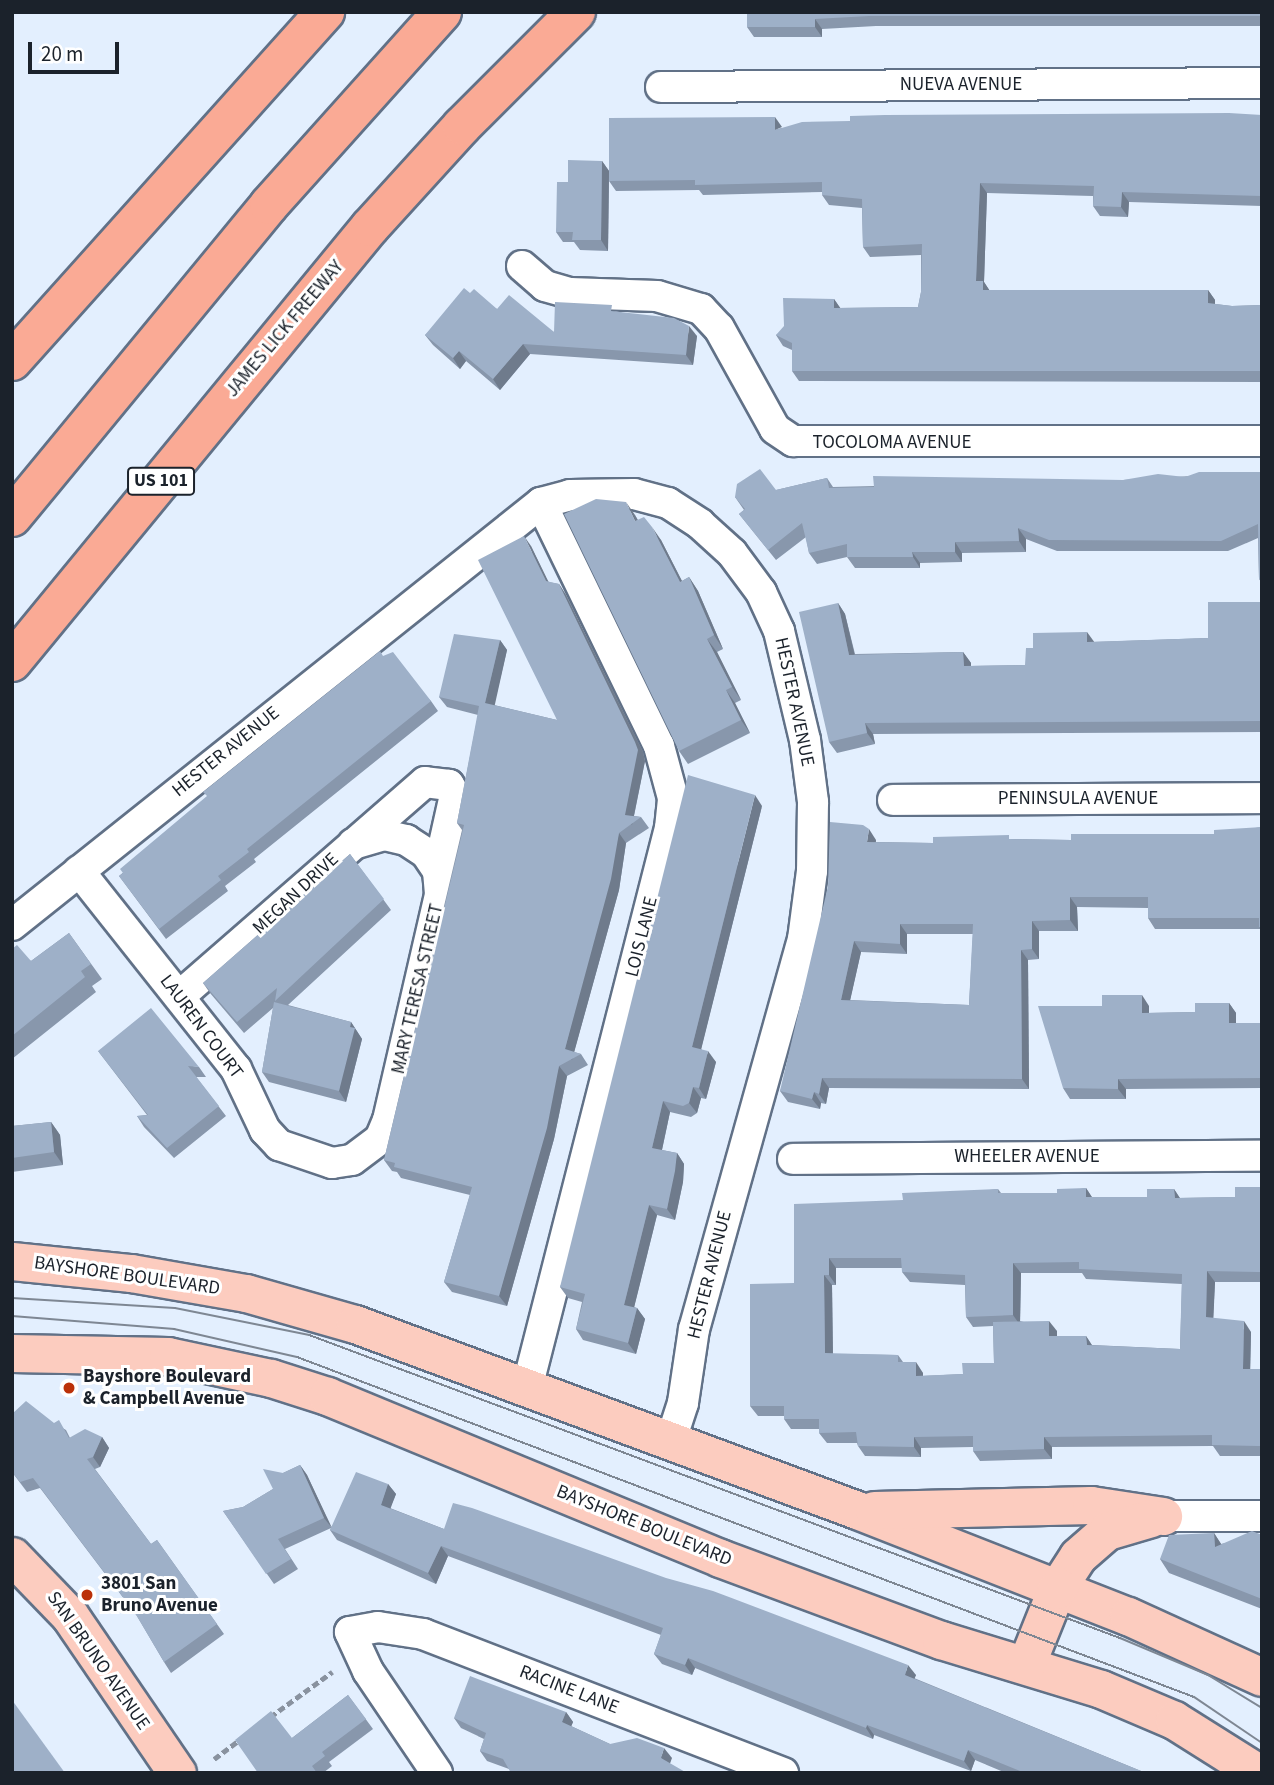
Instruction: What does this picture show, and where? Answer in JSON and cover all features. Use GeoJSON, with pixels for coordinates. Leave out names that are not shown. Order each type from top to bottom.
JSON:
{"type":"FeatureCollection","features":[{"type":"Feature","properties":{"kind":"highway"},"geometry":{"type":"LineString","coordinates":[[12,361],[325,12]]}},
{"type":"Feature","properties":{"kind":"highway"},"geometry":{"type":"LineString","coordinates":[[12,517],[278,195],[442,12]]}},
{"type":"Feature","properties":{"kind":"highway","name":"JAMES LICK FREEWAY"},"geometry":{"type":"LineString","coordinates":[[12,663],[379,217],[462,126],[576,12]]}},
{"type":"Feature","properties":{"kind":"main road","name":"BAYSHORE BOULEVARD"},"geometry":{"type":"LineString","coordinates":[[12,1261],[131,1273],[296,1305],[857,1510],[1212,1651],[1262,1677]]}},
{"type":"Feature","properties":{"kind":"main road","name":"BAYSHORE BOULEVARD"},"geometry":{"type":"LineString","coordinates":[[12,1353],[168,1356],[271,1378],[442,1441],[720,1558],[941,1640],[1101,1689],[1174,1720],[1258,1773]]}},
{"type":"Feature","properties":{"kind":"main road"},"geometry":{"type":"LineString","coordinates":[[857,1510],[1091,1505],[1163,1516]]}},
{"type":"Feature","properties":{"kind":"main road"},"geometry":{"type":"LineString","coordinates":[[1026,1665],[1056,1590],[1078,1556],[1107,1531],[1163,1516]]}},
{"type":"Feature","properties":{"kind":"main road","name":"SAN BRUNO AVENUE"},"geometry":{"type":"LineString","coordinates":[[12,1556],[70,1616],[177,1773]]}},
{"type":"Feature","properties":{"kind":"street","name":"NUEVA AVENUE"},"geometry":{"type":"LineString","coordinates":[[661,87],[1262,83]]}},
{"type":"Feature","properties":{"kind":"street","name":"TOCOLOMA AVENUE"},"geometry":{"type":"LineString","coordinates":[[522,266],[545,286],[570,293],[657,296],[701,309],[719,328],[775,429],[793,441],[1262,441]]}},
{"type":"Feature","properties":{"kind":"street","name":"HESTER AVENUE"},"geometry":{"type":"LineString","coordinates":[[12,925],[541,503],[570,495],[634,494],[668,503],[700,524],[732,553],[761,592],[779,631],[805,740],[813,802],[812,871],[803,939],[694,1329],[683,1403],[671,1440]]}},
{"type":"Feature","properties":{"kind":"street","name":"LOIS LANE"},"geometry":{"type":"LineString","coordinates":[[527,1388],[670,828],[673,798],[659,746],[541,503]]}},
{"type":"Feature","properties":{"kind":"street","name":"MEGAN DRIVE"},"geometry":{"type":"LineString","coordinates":[[180,996],[277,915],[302,884],[425,782],[449,785]]}},
{"type":"Feature","properties":{"kind":"street","name":"MARY TERESA STREET"},"geometry":{"type":"LineString","coordinates":[[332,1163],[368,1151],[388,1120],[440,894],[438,871],[455,795],[449,785]]}},
{"type":"Feature","properties":{"kind":"street","name":"PENINSULA AVENUE"},"geometry":{"type":"LineString","coordinates":[[893,800],[1262,798]]}},
{"type":"Feature","properties":{"kind":"street"},"geometry":{"type":"LineString","coordinates":[[346,847],[384,835],[406,840],[426,853],[438,871]]}},
{"type":"Feature","properties":{"kind":"street","name":"LAUREN COURT"},"geometry":{"type":"LineString","coordinates":[[79,871],[236,1069],[265,1130],[279,1145],[332,1163]]}},
{"type":"Feature","properties":{"kind":"street","name":"WHEELER AVENUE"},"geometry":{"type":"LineString","coordinates":[[793,1158],[1262,1156]]}},
{"type":"Feature","properties":{"kind":"street"},"geometry":{"type":"LineString","coordinates":[[1163,1516],[1262,1516]]}},
{"type":"Feature","properties":{"kind":"street","name":"RACINE LANE"},"geometry":{"type":"LineString","coordinates":[[437,1773],[368,1671],[350,1632],[402,1627],[783,1773]]}},
{"type":"Feature","properties":{"kind":"path"},"geometry":{"type":"LineString","coordinates":[[267,1720],[332,1672]]}},
{"type":"Feature","properties":{"kind":"path"},"geometry":{"type":"LineString","coordinates":[[214,1759],[246,1735]]}},
{"type":"Feature","properties":{"kind":"building"},"geometry":{"type":"Polygon","coordinates":[[[747,12],[1262,12],[1262,16],[869,16],[815,19],[815,27],[747,27],[747,12]]]}},
{"type":"Feature","properties":{"kind":"building"},"geometry":{"type":"Polygon","coordinates":[[[1262,115],[1261,196],[1122,192],[1121,207],[1093,206],[1094,186],[980,183],[976,281],[983,281],[983,290],[1208,290],[1208,303],[1232,306],[1262,305],[1262,371],[792,371],[792,343],[776,335],[784,326],[783,298],[834,299],[834,308],[918,307],[922,244],[863,247],[862,199],[822,195],[822,182],[695,185],[695,180],[609,181],[609,118],[775,117],[775,130],[802,122],[850,121],[850,116],[1262,115]]]}},
{"type":"Feature","properties":{"kind":"building"},"geometry":{"type":"Polygon","coordinates":[[[568,160],[602,161],[601,240],[572,240],[573,232],[556,232],[557,182],[568,182],[568,160]]]}},
{"type":"Feature","properties":{"kind":"building"},"geometry":{"type":"Polygon","coordinates":[[[464,288],[470,293],[474,289],[497,309],[509,295],[554,332],[555,302],[612,305],[611,311],[674,318],[689,326],[686,355],[523,344],[493,379],[459,351],[453,358],[425,335],[464,288]]]}},
{"type":"Feature","properties":{"kind":"building"},"geometry":{"type":"Polygon","coordinates":[[[760,469],[776,490],[827,478],[829,488],[874,487],[873,476],[1123,480],[1158,474],[1185,477],[1199,472],[1262,472],[1262,580],[1259,579],[1258,524],[1221,541],[1049,540],[1018,528],[1019,541],[955,542],[955,552],[912,552],[913,557],[847,557],[847,544],[809,553],[802,523],[768,550],[739,514],[745,509],[735,497],[737,484],[760,469]]]}},
{"type":"Feature","properties":{"kind":"building"},"geometry":{"type":"Polygon","coordinates":[[[596,499],[626,502],[635,521],[644,517],[652,527],[680,582],[689,577],[714,635],[707,639],[732,687],[726,690],[741,720],[679,751],[564,514],[596,499]]]}},
{"type":"Feature","properties":{"kind":"building"},"geometry":{"type":"Polygon","coordinates":[[[524,536],[546,581],[559,584],[635,742],[638,750],[625,815],[641,817],[619,833],[611,879],[565,1049],[581,1054],[559,1066],[547,1128],[499,1296],[444,1282],[472,1187],[394,1167],[395,1163],[384,1160],[464,825],[457,823],[479,706],[439,697],[454,634],[500,640],[485,703],[557,720],[478,560],[524,536]]]}},
{"type":"Feature","properties":{"kind":"building"},"geometry":{"type":"Polygon","coordinates":[[[1208,602],[1262,602],[1262,721],[865,723],[867,733],[829,742],[799,612],[838,603],[849,655],[963,652],[964,666],[1025,665],[1026,648],[1033,648],[1033,633],[1087,632],[1087,642],[1208,638],[1208,602]]]}},
{"type":"Feature","properties":{"kind":"building"},"geometry":{"type":"Polygon","coordinates":[[[380,651],[383,656],[393,652],[431,701],[247,849],[249,852],[218,876],[221,880],[159,929],[119,876],[123,873],[120,869],[207,796],[203,792],[380,651]]]}},
{"type":"Feature","properties":{"kind":"building"},"geometry":{"type":"Polygon","coordinates":[[[688,775],[755,795],[692,1047],[708,1051],[699,1088],[693,1087],[689,1103],[683,1106],[663,1101],[652,1148],[677,1153],[675,1171],[667,1209],[649,1205],[624,1305],[637,1308],[628,1343],[576,1329],[585,1294],[560,1287],[688,775]]]}},
{"type":"Feature","properties":{"kind":"building"},"geometry":{"type":"Polygon","coordinates":[[[830,822],[863,825],[869,829],[867,842],[933,843],[933,837],[1009,835],[1009,839],[1071,840],[1071,834],[1214,834],[1214,830],[1262,827],[1262,927],[1259,927],[1259,918],[1148,918],[1148,897],[1070,897],[1070,920],[1032,921],[1032,949],[1021,950],[1022,1079],[822,1078],[819,1094],[814,1092],[812,1099],[780,1091],[828,886],[830,822]],[[900,924],[900,944],[854,941],[841,1000],[969,1005],[973,924],[900,924]]]}},
{"type":"Feature","properties":{"kind":"building"},"geometry":{"type":"Polygon","coordinates":[[[350,854],[384,899],[275,1001],[277,988],[237,1022],[203,983],[350,854]]]}},
{"type":"Feature","properties":{"kind":"building"},"geometry":{"type":"Polygon","coordinates":[[[69,933],[91,964],[81,971],[85,977],[12,1036],[12,949],[17,945],[31,961],[69,933]]]}},
{"type":"Feature","properties":{"kind":"building"},"geometry":{"type":"Polygon","coordinates":[[[1102,995],[1142,995],[1142,1013],[1195,1012],[1195,1003],[1229,1003],[1229,1023],[1262,1023],[1262,1078],[1118,1079],[1118,1089],[1063,1088],[1038,1006],[1102,1006],[1102,995]]]}},
{"type":"Feature","properties":{"kind":"building"},"geometry":{"type":"Polygon","coordinates":[[[274,1002],[351,1022],[350,1027],[355,1028],[339,1091],[262,1072],[274,1002]]]}},
{"type":"Feature","properties":{"kind":"building"},"geometry":{"type":"Polygon","coordinates":[[[151,1008],[199,1067],[188,1066],[219,1106],[167,1148],[137,1116],[148,1115],[98,1051],[151,1008]]]}},
{"type":"Feature","properties":{"kind":"building"},"geometry":{"type":"Polygon","coordinates":[[[51,1122],[54,1152],[12,1158],[12,1126],[51,1122]]]}},
{"type":"Feature","properties":{"kind":"building"},"geometry":{"type":"Polygon","coordinates":[[[1235,1187],[1262,1187],[1262,1272],[1207,1271],[1206,1317],[1244,1321],[1243,1369],[1262,1369],[1262,1446],[1212,1445],[1212,1435],[1044,1437],[1044,1449],[973,1451],[973,1436],[914,1437],[914,1447],[858,1446],[856,1432],[819,1433],[819,1419],[784,1419],[784,1406],[750,1406],[750,1284],[794,1283],[794,1204],[903,1200],[902,1193],[998,1189],[998,1193],[1057,1193],[1057,1189],[1086,1188],[1086,1197],[1147,1197],[1147,1189],[1174,1189],[1175,1198],[1235,1197],[1235,1187]],[[829,1258],[829,1275],[824,1275],[825,1353],[898,1355],[898,1362],[916,1362],[916,1376],[963,1374],[962,1363],[994,1363],[993,1322],[1049,1321],[1049,1336],[1086,1336],[1087,1345],[1180,1349],[1182,1274],[1079,1269],[1079,1262],[1013,1263],[1013,1315],[966,1317],[965,1275],[902,1272],[901,1258],[829,1258]]]}},
{"type":"Feature","properties":{"kind":"building"},"geometry":{"type":"Polygon","coordinates":[[[26,1401],[54,1423],[59,1420],[69,1438],[85,1429],[102,1437],[93,1457],[87,1459],[151,1544],[157,1540],[217,1624],[164,1662],[135,1613],[33,1478],[20,1482],[12,1472],[12,1414],[26,1401]]]}},
{"type":"Feature","properties":{"kind":"building"},"geometry":{"type":"Polygon","coordinates":[[[300,1465],[324,1518],[278,1539],[291,1559],[266,1574],[223,1511],[243,1507],[273,1489],[263,1469],[283,1473],[300,1465]]]}},
{"type":"Feature","properties":{"kind":"building"},"geometry":{"type":"Polygon","coordinates":[[[356,1472],[388,1484],[381,1505],[444,1529],[453,1503],[666,1578],[713,1591],[908,1665],[905,1675],[1146,1773],[1025,1773],[968,1750],[964,1761],[867,1725],[866,1728],[688,1658],[685,1665],[654,1654],[663,1628],[441,1546],[428,1573],[330,1530],[356,1472]]]}},
{"type":"Feature","properties":{"kind":"building"},"geometry":{"type":"Polygon","coordinates":[[[1252,1531],[1262,1535],[1262,1599],[1160,1559],[1169,1535],[1214,1533],[1215,1547],[1252,1531]]]}},
{"type":"Feature","properties":{"kind":"building"},"geometry":{"type":"Polygon","coordinates":[[[470,1676],[566,1712],[562,1722],[610,1744],[637,1738],[664,1748],[661,1758],[687,1773],[511,1773],[503,1759],[480,1751],[486,1733],[454,1718],[470,1676]]]}},
{"type":"Feature","properties":{"kind":"building"},"geometry":{"type":"Polygon","coordinates":[[[348,1695],[366,1719],[322,1752],[325,1756],[312,1766],[317,1773],[258,1773],[235,1740],[271,1711],[292,1738],[348,1695]]]}},
{"type":"Feature","properties":{"kind":"building"},"geometry":{"type":"Polygon","coordinates":[[[12,1700],[65,1773],[12,1773],[12,1700]]]}},
{"type":"Feature","properties":{"kind":"tram line"},"geometry":{"type":"LineString","coordinates":[[12,1298],[175,1308],[309,1335],[1120,1638],[1208,1675],[1262,1708]]}},
{"type":"Feature","properties":{"kind":"tram line"},"geometry":{"type":"LineString","coordinates":[[12,1316],[174,1329],[297,1357],[1194,1697],[1262,1743]]}},
{"type":"Feature","properties":{"kind":"place","name":"Bayshore Boulevard & Campbell Avenue"},"geometry":{"type":"Point","coordinates":[69,1388]}},
{"type":"Feature","properties":{"kind":"place","name":"3801 San Bruno Avenue"},"geometry":{"type":"Point","coordinates":[87,1595]}}]}
